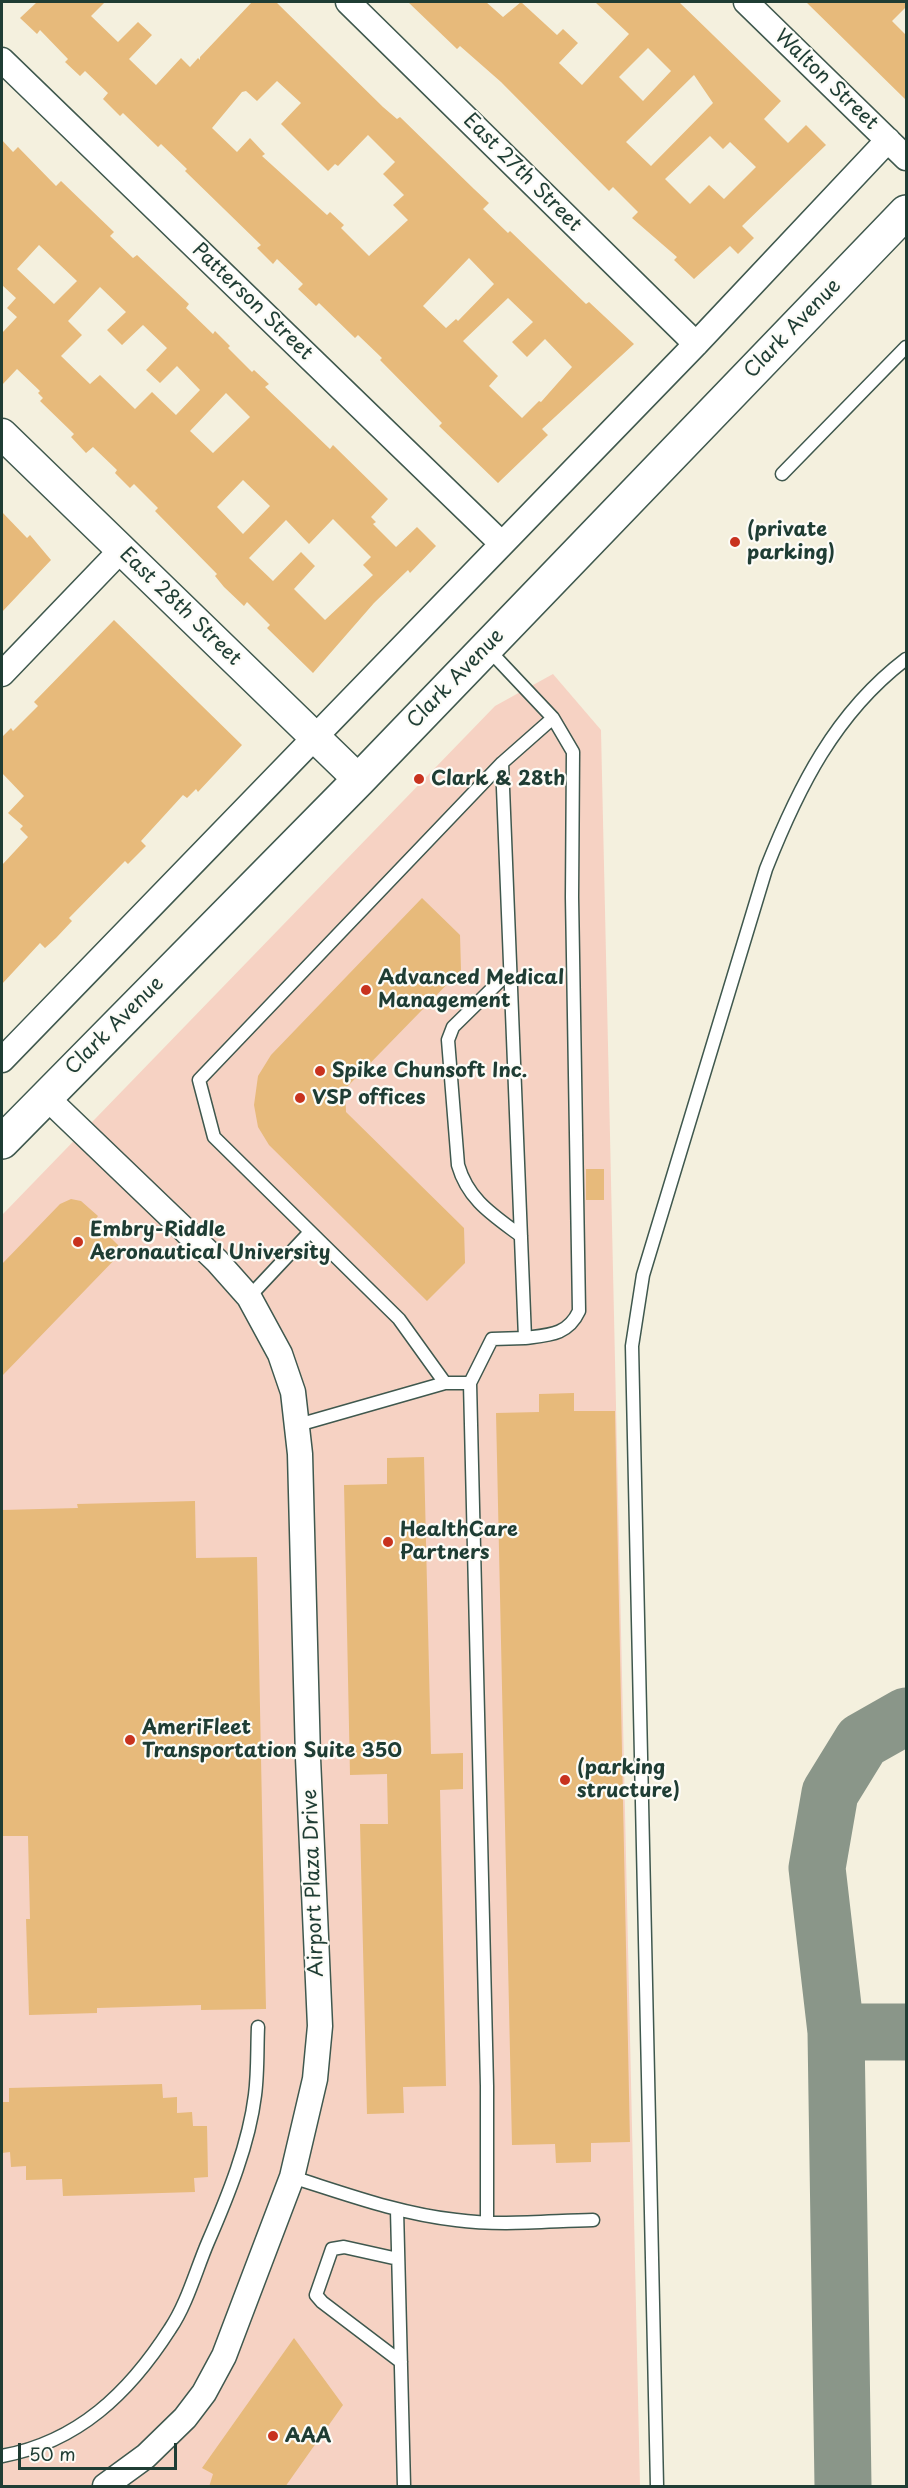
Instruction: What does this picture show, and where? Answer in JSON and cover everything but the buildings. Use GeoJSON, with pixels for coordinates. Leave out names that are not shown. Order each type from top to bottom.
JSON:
{"type":"FeatureCollection","features":[{"type":"Feature","properties":{"kind":"main road","name":"Clark Avenue"},"geometry":{"type":"LineString","coordinates":[[2,1142],[359,780],[906,212]]}},
{"type":"Feature","properties":{"kind":"street","name":"East 27th Street"},"geometry":{"type":"LineString","coordinates":[[348,2],[696,344]]}},
{"type":"Feature","properties":{"kind":"street","name":"Walton Street"},"geometry":{"type":"LineString","coordinates":[[746,2],[906,158]]}},
{"type":"Feature","properties":{"kind":"street","name":"Patterson Street"},"geometry":{"type":"LineString","coordinates":[[2,60],[502,544]]}},
{"type":"Feature","properties":{"kind":"street"},"geometry":{"type":"LineString","coordinates":[[2,1060],[696,344],[888,140]]}},
{"type":"Feature","properties":{"kind":"street","name":"East 28th Street"},"geometry":{"type":"LineString","coordinates":[[2,434],[359,780]]}},
{"type":"Feature","properties":{"kind":"street"},"geometry":{"type":"LineString","coordinates":[[2,674],[121,550]]}},
{"type":"Feature","properties":{"kind":"street","name":"Airport Plaza Drive"},"geometry":{"type":"LineString","coordinates":[[45,1096],[217,1261],[249,1297],[280,1354],[293,1392],[298,1425],[308,1758],[320,2026],[315,2079],[292,2177],[224,2356],[204,2393],[161,2442],[105,2487]]}},
{"type":"Feature","properties":{"kind":"lane"},"geometry":{"type":"LineString","coordinates":[[782,474],[906,347]]}},
{"type":"Feature","properties":{"kind":"lane"},"geometry":{"type":"LineString","coordinates":[[485,647],[553,718],[573,752],[572,921],[579,1311],[573,1324],[561,1331],[525,1338],[492,1339],[470,1383],[487,2086],[487,2222]]}},
{"type":"Feature","properties":{"kind":"lane"},"geometry":{"type":"LineString","coordinates":[[657,2487],[632,1346],[636,1310],[643,1275],[766,869],[789,810],[818,755],[846,719],[906,659]]}},
{"type":"Feature","properties":{"kind":"lane"},"geometry":{"type":"LineString","coordinates":[[445,1383],[399,1318],[214,1137],[199,1080],[502,763],[553,718]]}},
{"type":"Feature","properties":{"kind":"lane"},"geometry":{"type":"LineString","coordinates":[[502,763],[525,1338]]}},
{"type":"Feature","properties":{"kind":"lane"},"geometry":{"type":"LineString","coordinates":[[510,971],[453,1027],[448,1040],[458,1165],[464,1184],[488,1211],[521,1236]]}},
{"type":"Feature","properties":{"kind":"lane"},"geometry":{"type":"LineString","coordinates":[[249,1297],[310,1232]]}},
{"type":"Feature","properties":{"kind":"lane"},"geometry":{"type":"LineString","coordinates":[[298,1425],[445,1383],[470,1383]]}},
{"type":"Feature","properties":{"kind":"lane"},"geometry":{"type":"LineString","coordinates":[[2,2456],[31,2450],[70,2433],[124,2391],[171,2328],[219,2218],[243,2144],[255,2096],[258,2027]]}},
{"type":"Feature","properties":{"kind":"lane"},"geometry":{"type":"LineString","coordinates":[[292,2177],[397,2210],[455,2220],[487,2222],[593,2220]]}},
{"type":"Feature","properties":{"kind":"lane"},"geometry":{"type":"LineString","coordinates":[[397,2210],[404,2487]]}},
{"type":"Feature","properties":{"kind":"lane"},"geometry":{"type":"LineString","coordinates":[[398,2259],[344,2247],[332,2249],[316,2295],[401,2362]]}},
{"type":"Feature","properties":{"kind":"shaded area"},"geometry":{"type":"Polygon","coordinates":[[[553,674],[601,730],[640,2486],[2,2486],[2,1215],[495,706],[553,674]]]}},
{"type":"Feature","properties":{"kind":"taxiway"},"geometry":{"type":"LineString","coordinates":[[843,2486],[836,2032],[817,1868],[830,1793],[862,1741],[906,1716]]}},
{"type":"Feature","properties":{"kind":"taxiway"},"geometry":{"type":"LineString","coordinates":[[836,2032],[906,2032]]}},
{"type":"Feature","properties":{"kind":"place","name":"(private parking)"},"geometry":{"type":"Point","coordinates":[735,542]}},
{"type":"Feature","properties":{"kind":"place","name":"Clark & 28th"},"geometry":{"type":"Point","coordinates":[419,779]}},
{"type":"Feature","properties":{"kind":"place","name":"Advanced Medical Management"},"geometry":{"type":"Point","coordinates":[366,990]}},
{"type":"Feature","properties":{"kind":"place","name":"Spike Chunsoft Inc."},"geometry":{"type":"Point","coordinates":[320,1071]}},
{"type":"Feature","properties":{"kind":"place","name":"VSP offices"},"geometry":{"type":"Point","coordinates":[300,1098]}},
{"type":"Feature","properties":{"kind":"place","name":"Embry-Riddle Aeronautical University"},"geometry":{"type":"Point","coordinates":[78,1242]}},
{"type":"Feature","properties":{"kind":"place","name":"HealthCare Partners"},"geometry":{"type":"Point","coordinates":[388,1542]}},
{"type":"Feature","properties":{"kind":"place","name":"AmeriFleet Transportation Suite 350"},"geometry":{"type":"Point","coordinates":[130,1740]}},
{"type":"Feature","properties":{"kind":"place","name":"(parking structure)"},"geometry":{"type":"Point","coordinates":[565,1780]}},
{"type":"Feature","properties":{"kind":"place","name":"AAA"},"geometry":{"type":"Point","coordinates":[273,2436]}}]}
